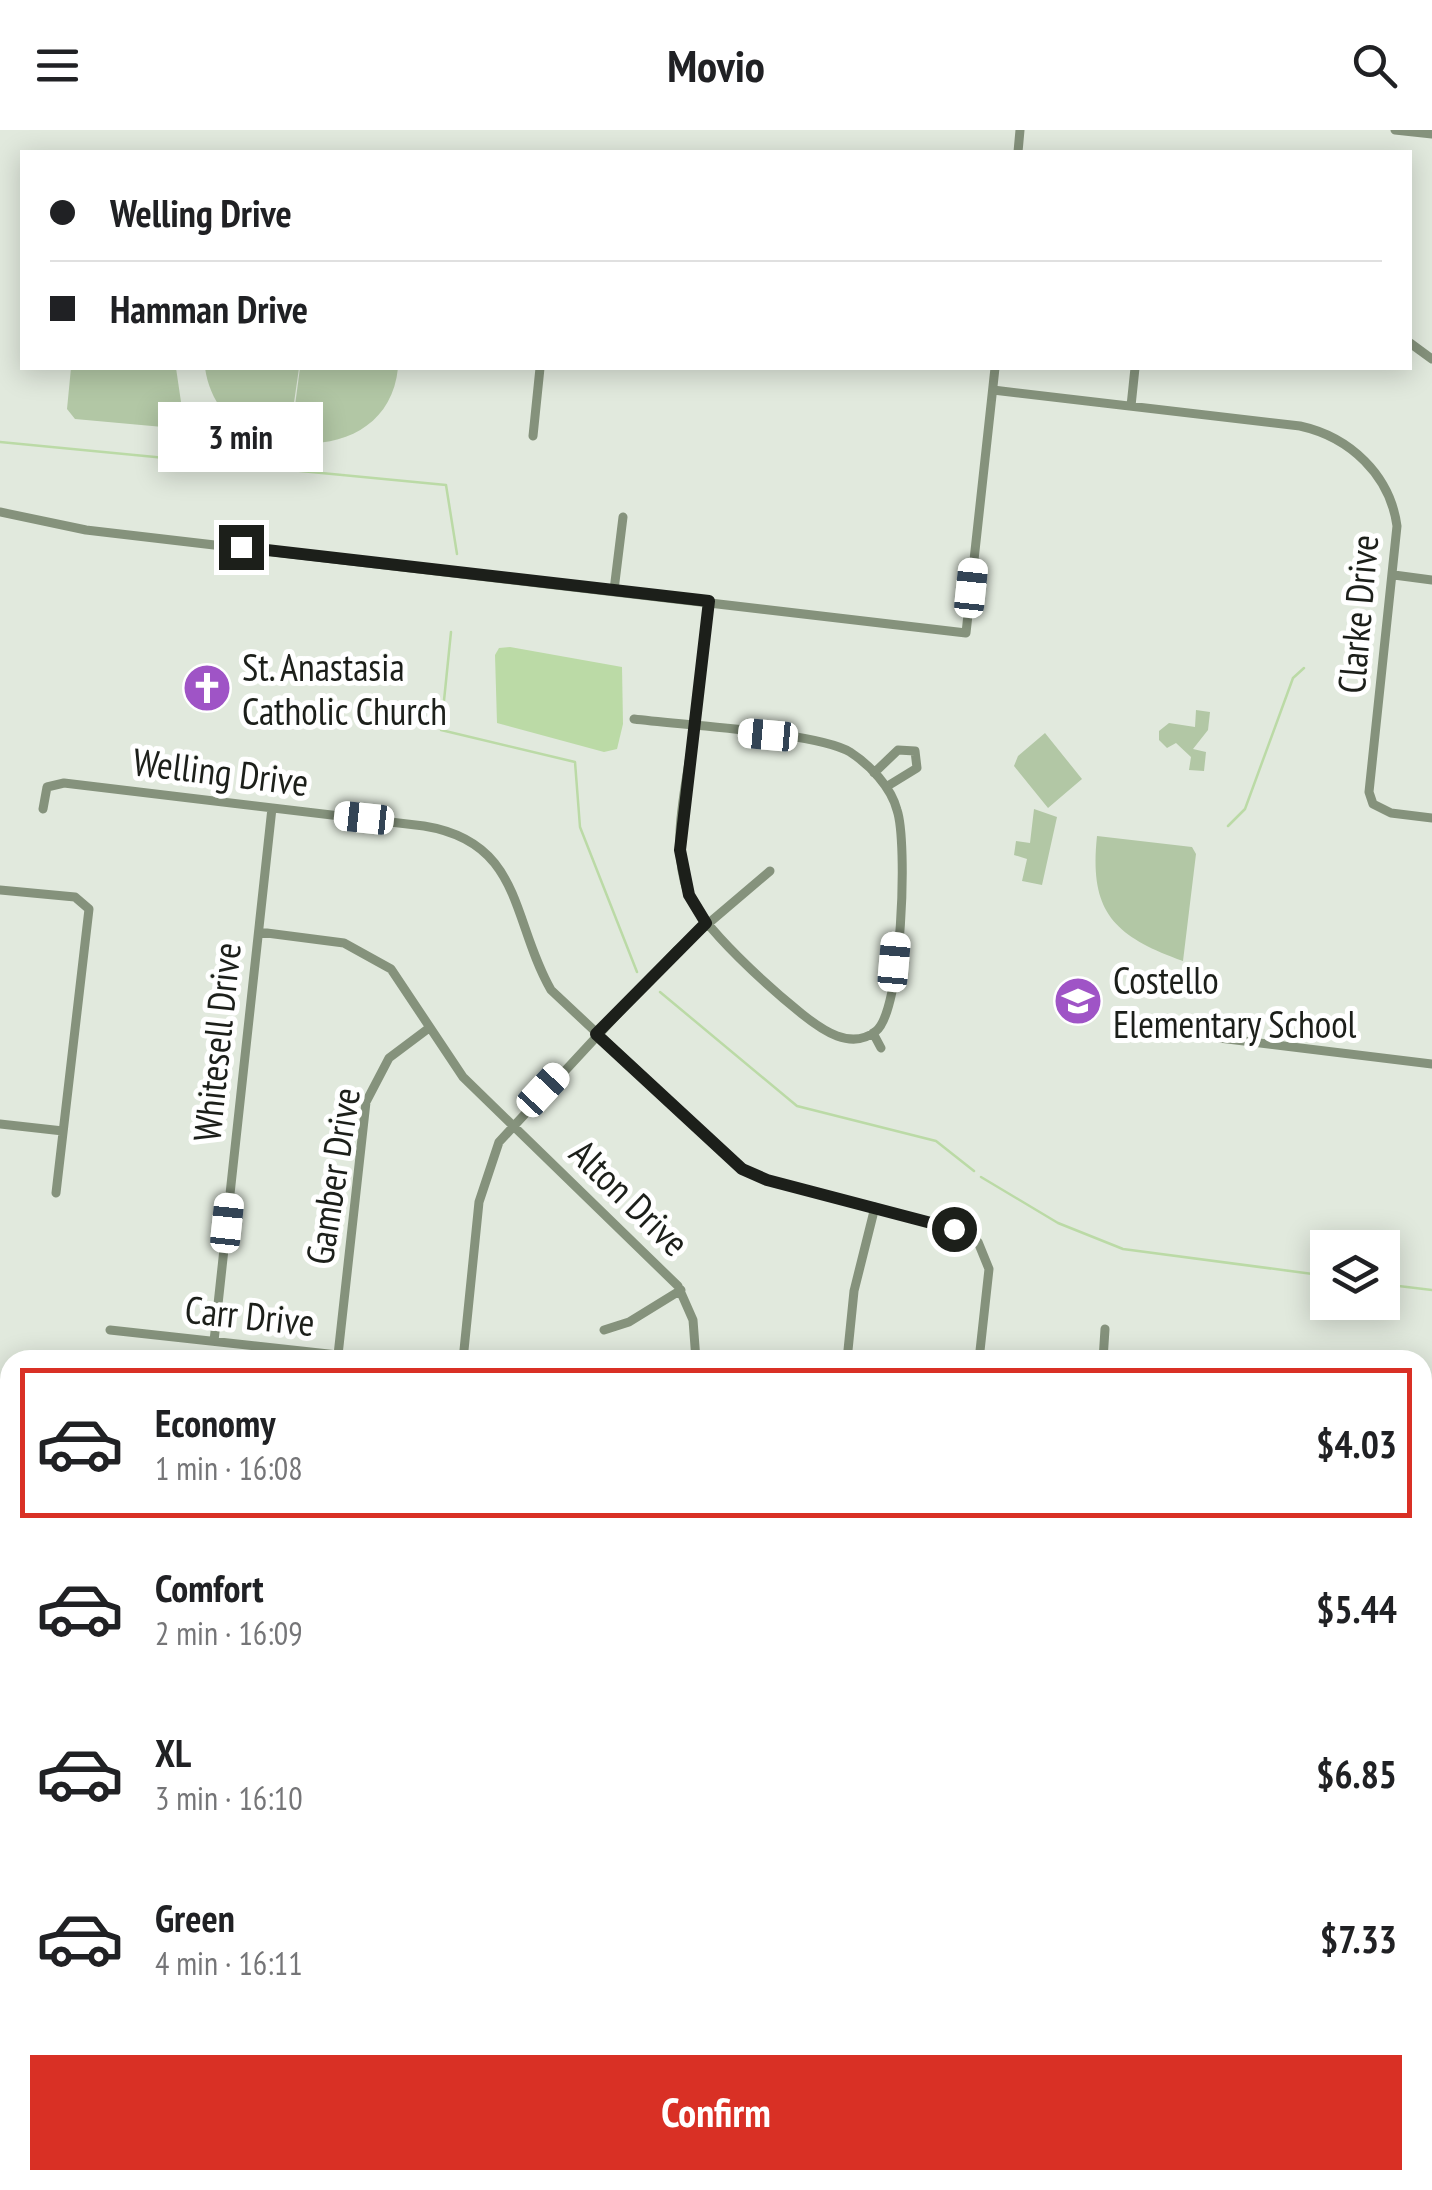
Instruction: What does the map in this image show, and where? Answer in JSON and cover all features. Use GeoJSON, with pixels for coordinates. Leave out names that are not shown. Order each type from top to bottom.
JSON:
{"type":"FeatureCollection","features":[{"type":"Feature","properties":{"kind":"street"},"geometry":{"type":"LineString","coordinates":[[1395,130],[1432,134]]}},
{"type":"Feature","properties":{"kind":"street"},"geometry":{"type":"LineString","coordinates":[[533,436],[540,370]]}},
{"type":"Feature","properties":{"kind":"street"},"geometry":{"type":"LineString","coordinates":[[0,512],[86,530],[966,633],[995,370]]}},
{"type":"Feature","properties":{"kind":"street"},"geometry":{"type":"LineString","coordinates":[[1130,406],[1135,370]]}},
{"type":"Feature","properties":{"kind":"street","name":"Clarke Drive"},"geometry":{"type":"LineString","coordinates":[[993,390],[1300,426],[1344,444],[1371,466],[1392,504],[1397,526],[1369,788],[1372,804],[1385,812],[1432,818]]}},
{"type":"Feature","properties":{"kind":"street"},"geometry":{"type":"LineString","coordinates":[[614,590],[622,518]]}},
{"type":"Feature","properties":{"kind":"street"},"geometry":{"type":"LineString","coordinates":[[1394,575],[1432,580]]}},
{"type":"Feature","properties":{"kind":"street"},"geometry":{"type":"LineString","coordinates":[[634,719],[694,727],[830,744],[851,752],[886,786],[896,805],[904,846],[890,1001],[886,1018],[874,1032],[855,1039],[828,1032],[801,1014],[706,923],[689,895],[681,866],[694,727],[709,601]]}},
{"type":"Feature","properties":{"kind":"street"},"geometry":{"type":"LineString","coordinates":[[874,774],[898,750],[914,751],[917,768],[886,786]]}},
{"type":"Feature","properties":{"kind":"street","name":"Welling Drive"},"geometry":{"type":"LineString","coordinates":[[43,809],[50,784],[64,783],[440,828],[478,846],[514,890],[538,966],[551,990],[734,1164],[767,1180],[954,1229],[978,1242],[987,1255],[980,1350]]}},
{"type":"Feature","properties":{"kind":"street","name":"Whitesell Drive"},"geometry":{"type":"LineString","coordinates":[[214,1341],[272,808]]}},
{"type":"Feature","properties":{"kind":"street"},"geometry":{"type":"LineString","coordinates":[[464,1350],[482,1187],[491,1156],[511,1126],[596,1034],[706,923],[770,870]]}},
{"type":"Feature","properties":{"kind":"street"},"geometry":{"type":"LineString","coordinates":[[0,890],[76,897],[89,909],[56,1192]]}},
{"type":"Feature","properties":{"kind":"street","name":"Alton Drive"},"geometry":{"type":"LineString","coordinates":[[258,932],[339,941],[372,954],[400,978],[455,1069],[681,1290],[693,1320],[695,1350]]}},
{"type":"Feature","properties":{"kind":"street","name":"Gamber Drive"},"geometry":{"type":"LineString","coordinates":[[339,1350],[366,1102],[390,1058],[429,1028]]}},
{"type":"Feature","properties":{"kind":"street"},"geometry":{"type":"LineString","coordinates":[[874,1032],[881,1048]]}},
{"type":"Feature","properties":{"kind":"street"},"geometry":{"type":"LineString","coordinates":[[1203,1036],[1432,1064]]}},
{"type":"Feature","properties":{"kind":"street"},"geometry":{"type":"LineString","coordinates":[[0,1124],[63,1131]]}},
{"type":"Feature","properties":{"kind":"street"},"geometry":{"type":"LineString","coordinates":[[848,1350],[854,1291],[875,1208]]}},
{"type":"Feature","properties":{"kind":"street"},"geometry":{"type":"LineString","coordinates":[[604,1330],[629,1322],[681,1290]]}},
{"type":"Feature","properties":{"kind":"street"},"geometry":{"type":"LineString","coordinates":[[1104,1350],[1105,1329]]}},
{"type":"Feature","properties":{"kind":"street","name":"Carr Drive"},"geometry":{"type":"LineString","coordinates":[[110,1330],[294,1350]]}},
{"type":"Feature","properties":{"kind":"shaded area"},"geometry":{"type":"Polygon","coordinates":[[[71,370],[176,370],[185,429],[75,419],[67,409],[71,370]]]}},
{"type":"Feature","properties":{"kind":"shaded area"},"geometry":{"type":"Polygon","coordinates":[[[206,370],[299,370],[288,444],[257,436],[233,421],[209,384],[206,370]]]}},
{"type":"Feature","properties":{"kind":"shaded area"},"geometry":{"type":"Polygon","coordinates":[[[300,370],[398,370],[386,405],[362,429],[328,442],[290,443],[300,370]]]}},
{"type":"Feature","properties":{"kind":"shaded area"},"geometry":{"type":"Polygon","coordinates":[[[499,648],[622,667],[623,724],[617,749],[604,752],[497,723],[495,655],[499,648]]]}},
{"type":"Feature","properties":{"kind":"shaded area"},"geometry":{"type":"Polygon","coordinates":[[[1196,710],[1210,712],[1208,730],[1193,749],[1206,752],[1204,771],[1189,770],[1191,757],[1176,743],[1167,748],[1159,740],[1159,731],[1169,723],[1195,727],[1196,710]]]}},
{"type":"Feature","properties":{"kind":"shaded area"},"geometry":{"type":"Polygon","coordinates":[[[1045,733],[1082,779],[1048,808],[1014,766],[1018,756],[1045,733]]]}},
{"type":"Feature","properties":{"kind":"shaded area"},"geometry":{"type":"Polygon","coordinates":[[[1034,809],[1057,817],[1042,885],[1022,881],[1027,859],[1014,855],[1016,841],[1030,843],[1034,809]]]}},
{"type":"Feature","properties":{"kind":"shaded area"},"geometry":{"type":"Polygon","coordinates":[[[1097,836],[1192,847],[1196,854],[1183,961],[1139,941],[1111,917],[1097,884],[1097,836]]]}},
{"type":"Feature","properties":{"kind":"waterway"},"geometry":{"type":"LineString","coordinates":[[0,442],[446,485],[457,554]]}},
{"type":"Feature","properties":{"kind":"waterway"},"geometry":{"type":"LineString","coordinates":[[451,632],[441,730],[575,762],[580,827],[637,972]]}},
{"type":"Feature","properties":{"kind":"waterway"},"geometry":{"type":"LineString","coordinates":[[1228,826],[1245,809],[1293,678],[1304,668]]}},
{"type":"Feature","properties":{"kind":"waterway"},"geometry":{"type":"LineString","coordinates":[[660,992],[797,1106],[936,1141],[974,1171]]}},
{"type":"Feature","properties":{"kind":"waterway"},"geometry":{"type":"LineString","coordinates":[[981,1177],[1058,1223],[1123,1249],[1310,1274]]}},
{"type":"Feature","properties":{"kind":"waterway"},"geometry":{"type":"LineString","coordinates":[[1400,1286],[1432,1290]]}},
{"type":"Feature","properties":{"kind":"place","name":"St. Anastasia Catholic Church"},"geometry":{"type":"Point","coordinates":[207,688]}},
{"type":"Feature","properties":{"kind":"place","name":"Costello Elementary School"},"geometry":{"type":"Point","coordinates":[1078,1001]}},
{"type":"Feature","properties":{"kind":"route"},"geometry":{"type":"LineString","coordinates":[[241,547],[709,601],[680,850],[689,895],[706,923],[596,1034],[742,1169],[767,1180],[954,1229]]}}]}
